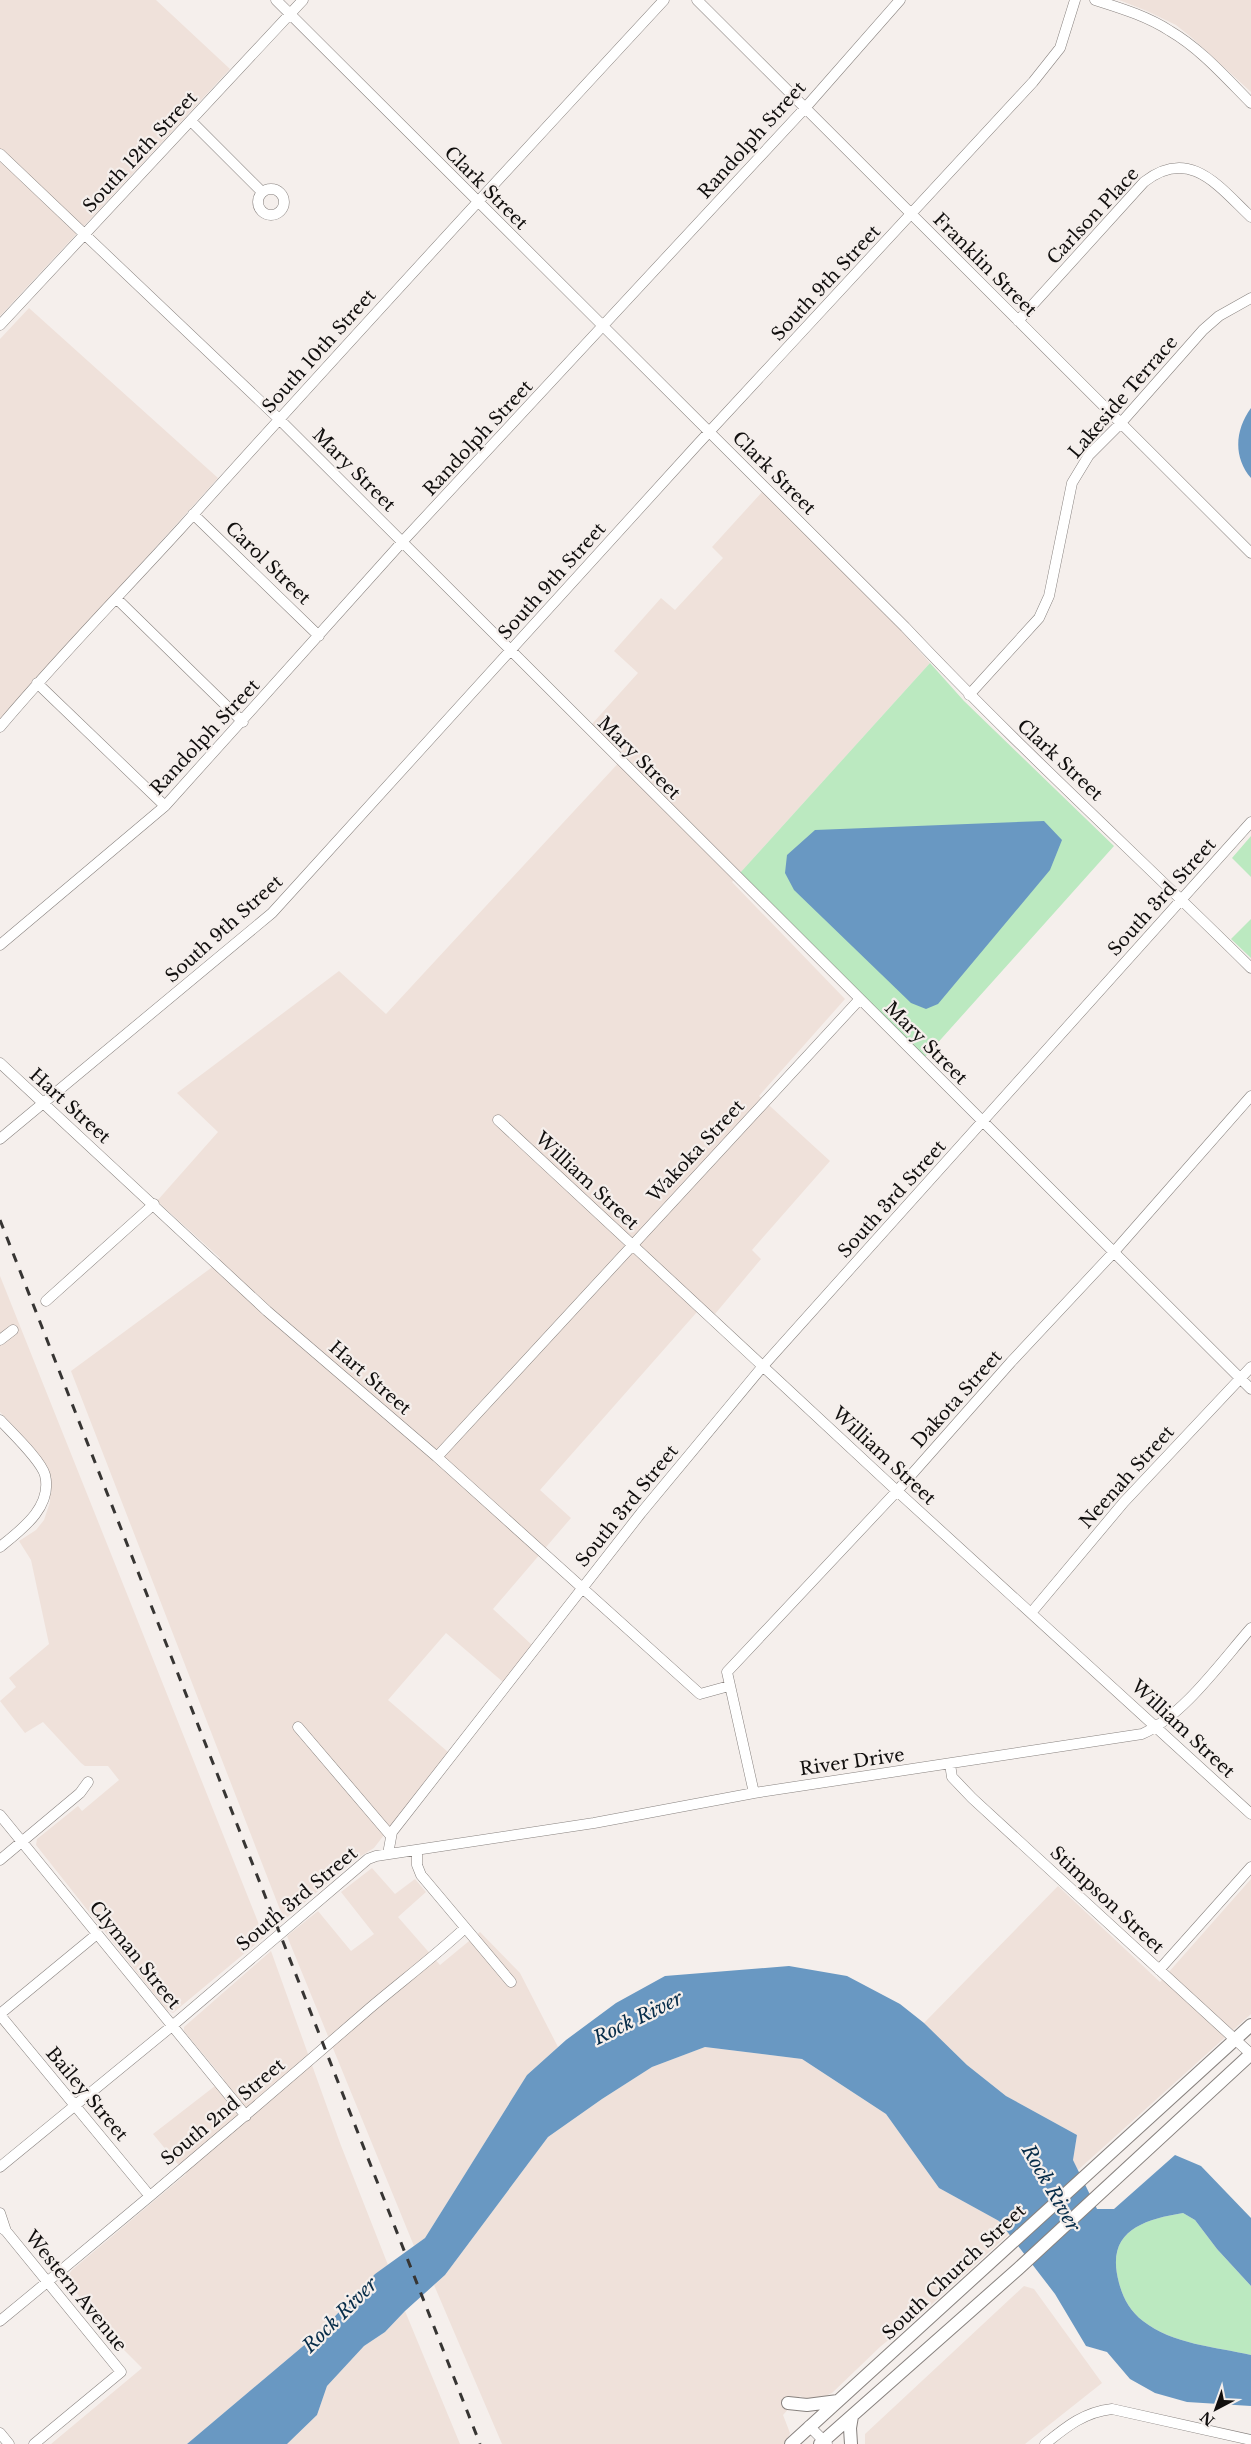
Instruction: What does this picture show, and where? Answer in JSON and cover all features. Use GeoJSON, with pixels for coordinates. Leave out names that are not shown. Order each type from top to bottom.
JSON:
{"type":"FeatureCollection","features":[{"type":"Feature","properties":{"kind":"main road","name":"South Church Street"},"geometry":{"type":"LineString","coordinates":[[791,2444],[1251,2025]]}},
{"type":"Feature","properties":{"kind":"main road"},"geometry":{"type":"LineString","coordinates":[[824,2443],[1018,2269],[1251,2054]]}},
{"type":"Feature","properties":{"kind":"main road"},"geometry":{"type":"LineString","coordinates":[[788,2403],[807,2406],[838,2401]]}},
{"type":"Feature","properties":{"kind":"main road"},"geometry":{"type":"LineString","coordinates":[[851,2444],[850,2428],[852,2416]]}},
{"type":"Feature","properties":{"kind":"street","name":"Clark Street"},"geometry":{"type":"LineString","coordinates":[[276,0],[710,432],[969,695],[1251,968]]}},
{"type":"Feature","properties":{"kind":"street","name":"South 12th Street"},"geometry":{"type":"LineString","coordinates":[[0,325],[303,0]]}},
{"type":"Feature","properties":{"kind":"street","name":"South 10th Street"},"geometry":{"type":"LineString","coordinates":[[0,727],[37,683],[117,599],[477,202],[664,0]]}},
{"type":"Feature","properties":{"kind":"street","name":"Franklin Street"},"geometry":{"type":"LineString","coordinates":[[697,0],[1251,553]]}},
{"type":"Feature","properties":{"kind":"street","name":"Randolph Street"},"geometry":{"type":"LineString","coordinates":[[0,945],[165,806],[243,722],[403,541],[806,107],[900,0]]}},
{"type":"Feature","properties":{"kind":"street","name":"South 9th Street"},"geometry":{"type":"LineString","coordinates":[[0,1139],[272,913],[1055,56],[1060,48],[1076,0]]}},
{"type":"Feature","properties":{"kind":"street"},"geometry":{"type":"LineString","coordinates":[[1094,0],[1122,8],[1171,31],[1197,51],[1251,104]]}},
{"type":"Feature","properties":{"kind":"street"},"geometry":{"type":"LineString","coordinates":[[191,121],[262,192]]}},
{"type":"Feature","properties":{"kind":"street","name":"Mary Street"},"geometry":{"type":"LineString","coordinates":[[0,154],[84,236],[279,419],[403,541],[510,652],[1251,1389]]}},
{"type":"Feature","properties":{"kind":"street","name":"Carlson Place"},"geometry":{"type":"LineString","coordinates":[[1018,321],[1144,182],[1166,169],[1182,167],[1204,174],[1251,217]]}},
{"type":"Feature","properties":{"kind":"street","name":"Lakeside Terrace"},"geometry":{"type":"LineString","coordinates":[[969,695],[1039,618],[1049,596],[1072,483],[1089,455],[1120,424],[1203,330],[1227,311],[1251,298]]}},
{"type":"Feature","properties":{"kind":"street","name":"Carol Street"},"geometry":{"type":"LineString","coordinates":[[193,514],[319,636]]}},
{"type":"Feature","properties":{"kind":"street"},"geometry":{"type":"LineString","coordinates":[[117,599],[243,722]]}},
{"type":"Feature","properties":{"kind":"street"},"geometry":{"type":"LineString","coordinates":[[37,683],[165,806]]}},
{"type":"Feature","properties":{"kind":"street","name":"South 3rd Street"},"geometry":{"type":"LineString","coordinates":[[0,2167],[172,2026],[360,1864],[376,1856],[388,1854],[391,1836],[582,1589],[763,1366],[1251,822]]}},
{"type":"Feature","properties":{"kind":"street","name":"Wakoka Street"},"geometry":{"type":"LineString","coordinates":[[437,1457],[859,1000]]}},
{"type":"Feature","properties":{"kind":"street","name":"Hart Street"},"geometry":{"type":"LineString","coordinates":[[0,1063],[43,1105],[154,1204],[267,1311],[437,1457],[700,1694],[729,1686]]}},
{"type":"Feature","properties":{"kind":"street","name":"Dakota Street"},"geometry":{"type":"LineString","coordinates":[[754,1793],[726,1672],[897,1491],[1011,1362],[1113,1253],[1251,1096]]}},
{"type":"Feature","properties":{"kind":"street","name":"William Street"},"geometry":{"type":"LineString","coordinates":[[498,1120],[897,1491],[1251,1814]]}},
{"type":"Feature","properties":{"kind":"street"},"geometry":{"type":"LineString","coordinates":[[46,1301],[154,1204]]}},
{"type":"Feature","properties":{"kind":"street"},"geometry":{"type":"LineString","coordinates":[[0,1340],[13,1330]]}},
{"type":"Feature","properties":{"kind":"street","name":"Neenah Street"},"geometry":{"type":"LineString","coordinates":[[1031,1613],[1124,1502],[1251,1367]]}},
{"type":"Feature","properties":{"kind":"street"},"geometry":{"type":"LineString","coordinates":[[0,1420],[31,1453],[45,1474],[45,1490],[39,1510],[0,1547]]}},
{"type":"Feature","properties":{"kind":"street","name":"River Drive"},"geometry":{"type":"LineString","coordinates":[[388,1854],[594,1823],[754,1793],[1135,1736],[1157,1727],[1176,1712],[1251,1628]]}},
{"type":"Feature","properties":{"kind":"street"},"geometry":{"type":"LineString","coordinates":[[298,1727],[391,1836]]}},
{"type":"Feature","properties":{"kind":"street","name":"Stimpson Street"},"geometry":{"type":"LineString","coordinates":[[950,1764],[952,1777],[972,1798],[1251,2054]]}},
{"type":"Feature","properties":{"kind":"street"},"geometry":{"type":"LineString","coordinates":[[0,1860],[80,1793],[88,1782]]}},
{"type":"Feature","properties":{"kind":"street","name":"Clyman Street"},"geometry":{"type":"LineString","coordinates":[[0,1815],[246,2116]]}},
{"type":"Feature","properties":{"kind":"street"},"geometry":{"type":"LineString","coordinates":[[417,1851],[416,1865],[421,1875],[511,1982]]}},
{"type":"Feature","properties":{"kind":"street"},"geometry":{"type":"LineString","coordinates":[[1159,1970],[1251,1867]]}},
{"type":"Feature","properties":{"kind":"street","name":"South 2nd Street"},"geometry":{"type":"LineString","coordinates":[[0,2321],[246,2116],[466,1928]]}},
{"type":"Feature","properties":{"kind":"street"},"geometry":{"type":"LineString","coordinates":[[0,2014],[97,1934]]}},
{"type":"Feature","properties":{"kind":"street","name":"Bailey Street"},"geometry":{"type":"LineString","coordinates":[[0,2014],[150,2195]]}},
{"type":"Feature","properties":{"kind":"street","name":"Western Avenue"},"geometry":{"type":"LineString","coordinates":[[0,2213],[3,2229],[121,2372],[34,2444]]}},
{"type":"Feature","properties":{"kind":"street"},"geometry":{"type":"LineString","coordinates":[[1046,2444],[1083,2416],[1091,2412],[1112,2409],[1251,2440]]}},
{"type":"Feature","properties":{"kind":"street"},"geometry":{"type":"LineString","coordinates":[[809,2426],[824,2443]]}},
{"type":"Feature","properties":{"kind":"street"},"geometry":{"type":"LineString","coordinates":[[0,2433],[9,2444]]}},
{"type":"Feature","properties":{"kind":"shaded area"},"geometry":{"type":"Polygon","coordinates":[[[0,0],[156,0],[230,69],[0,316],[0,0]]]}},
{"type":"Feature","properties":{"kind":"shaded area"},"geometry":{"type":"Polygon","coordinates":[[[1119,0],[1251,0],[1251,92],[1176,25],[1119,0]]]}},
{"type":"Feature","properties":{"kind":"shaded area"},"geometry":{"type":"Polygon","coordinates":[[[29,308],[218,478],[0,720],[0,339],[29,308]]]}},
{"type":"Feature","properties":{"kind":"shaded area"},"geometry":{"type":"Polygon","coordinates":[[[763,491],[891,619],[930,663],[732,882],[845,999],[759,1096],[830,1161],[752,1250],[761,1259],[715,1314],[704,1304],[540,1490],[571,1518],[493,1609],[532,1645],[503,1682],[446,1633],[388,1700],[448,1752],[374,1848],[356,1859],[284,1920],[71,1371],[211,1268],[220,1258],[157,1201],[218,1132],[177,1093],[339,971],[386,1014],[624,757],[592,724],[638,673],[614,651],[661,598],[675,610],[723,558],[712,547],[763,491]]]}},
{"type":"Feature","properties":{"kind":"shaded area"},"geometry":{"type":"Polygon","coordinates":[[[0,1276],[264,1937],[173,2013],[162,2004],[36,1845],[37,1839],[78,1806],[82,1811],[119,1780],[108,1766],[85,1766],[81,1763],[43,1722],[25,1733],[0,1701],[16,1687],[9,1678],[49,1644],[31,1560],[19,1541],[36,1530],[44,1520],[50,1502],[50,1491],[20,1434],[0,1412],[0,1276]]]}},
{"type":"Feature","properties":{"kind":"shaded area"},"geometry":{"type":"Polygon","coordinates":[[[372,1868],[395,1894],[415,1879],[426,1892],[398,1917],[440,1965],[480,1932],[520,1973],[558,2047],[527,2075],[425,2238],[414,2246],[287,1936],[318,1911],[351,1951],[374,1934],[341,1892],[372,1868]]]}},
{"type":"Feature","properties":{"kind":"shaded area"},"geometry":{"type":"Polygon","coordinates":[[[1251,1879],[1251,2014],[1078,2170],[1073,2160],[1077,2135],[1006,2096],[967,2065],[924,2023],[1058,1886],[1160,1982],[1251,1879]]]}},
{"type":"Feature","properties":{"kind":"shaded area"},"geometry":{"type":"Polygon","coordinates":[[[271,1951],[340,2143],[388,2265],[375,2274],[321,2331],[187,2444],[51,2444],[142,2368],[119,2345],[67,2281],[67,2277],[72,2270],[186,2174],[153,2134],[224,2079],[184,2031],[184,2027],[271,1951]]]}},
{"type":"Feature","properties":{"kind":"shaded area"},"geometry":{"type":"Polygon","coordinates":[[[705,2047],[802,2059],[886,2114],[939,2188],[999,2221],[1009,2234],[920,2315],[881,2346],[832,2393],[819,2399],[808,2400],[800,2396],[783,2415],[790,2433],[786,2444],[502,2444],[434,2285],[445,2275],[548,2137],[652,2067],[705,2047]]]}},
{"type":"Feature","properties":{"kind":"shaded area"},"geometry":{"type":"Polygon","coordinates":[[[1024,2286],[1034,2289],[1102,2383],[1025,2444],[865,2444],[865,2434],[1024,2286]]]}},
{"type":"Feature","properties":{"kind":"shaded area"},"geometry":{"type":"Polygon","coordinates":[[[405,2311],[460,2444],[287,2444],[317,2415],[327,2386],[364,2346],[385,2332],[405,2311]]]}},
{"type":"Feature","properties":{"kind":"green space"},"geometry":{"type":"Polygon","coordinates":[[[930,663],[964,701],[1114,846],[925,1057],[740,873],[930,663]]]}},
{"type":"Feature","properties":{"kind":"green space"},"geometry":{"type":"Polygon","coordinates":[[[1251,836],[1251,877],[1232,858],[1251,836]]]}},
{"type":"Feature","properties":{"kind":"green space"},"geometry":{"type":"Polygon","coordinates":[[[1251,919],[1251,958],[1231,939],[1251,919]]]}},
{"type":"Feature","properties":{"kind":"green space"},"geometry":{"type":"Polygon","coordinates":[[[1183,2213],[1195,2220],[1217,2249],[1251,2286],[1251,2355],[1195,2344],[1167,2335],[1138,2317],[1125,2299],[1119,2283],[1116,2266],[1117,2252],[1122,2240],[1141,2225],[1153,2220],[1183,2213]]]}},
{"type":"Feature","properties":{"kind":"water"},"geometry":{"type":"Polygon","coordinates":[[[1251,408],[1251,478],[1241,461],[1238,443],[1242,425],[1251,408]]]}},
{"type":"Feature","properties":{"kind":"water"},"geometry":{"type":"Polygon","coordinates":[[[1044,821],[1062,840],[1050,870],[938,1004],[926,1009],[911,1003],[794,890],[785,873],[787,855],[815,830],[1044,821]]]}},
{"type":"Feature","properties":{"kind":"water","name":"Rock River"},"geometry":{"type":"Polygon","coordinates":[[[789,1966],[847,1976],[900,2004],[924,2023],[967,2065],[1006,2096],[1077,2135],[1073,2160],[1097,2209],[1114,2209],[1175,2155],[1201,2166],[1251,2218],[1251,2286],[1217,2249],[1195,2220],[1183,2213],[1153,2220],[1141,2225],[1122,2240],[1117,2252],[1116,2266],[1119,2283],[1131,2309],[1138,2317],[1155,2329],[1195,2344],[1251,2355],[1251,2406],[1187,2402],[1155,2393],[1130,2379],[1107,2352],[1086,2346],[1055,2294],[999,2221],[939,2188],[886,2114],[802,2059],[705,2047],[652,2067],[548,2137],[445,2275],[385,2332],[364,2346],[327,2386],[317,2415],[287,2444],[187,2444],[321,2331],[375,2274],[425,2238],[527,2075],[566,2040],[616,2003],[665,1976],[789,1966]]]}},
{"type":"Feature","properties":{"kind":"railway"},"geometry":{"type":"LineString","coordinates":[[0,1220],[480,2444]]}}]}
